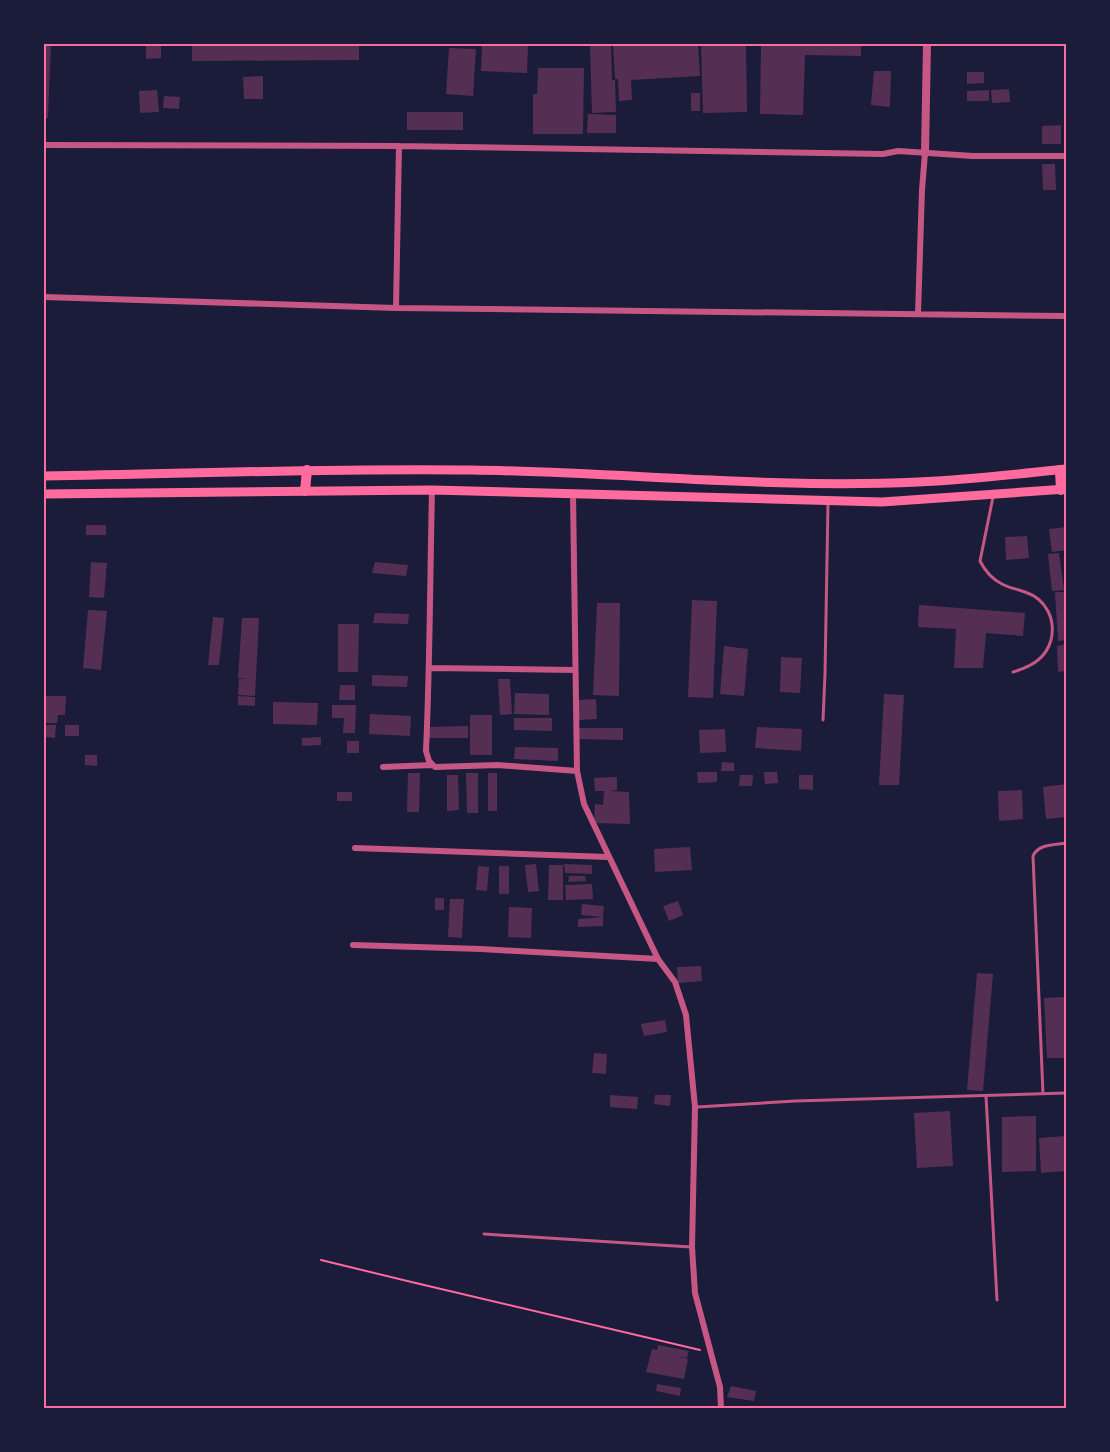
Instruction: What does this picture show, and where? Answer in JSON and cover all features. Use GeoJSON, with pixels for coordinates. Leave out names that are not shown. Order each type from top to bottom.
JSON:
{"type":"FeatureCollection","features":[{"type":"Feature","properties":{"kind":"main road"},"geometry":{"type":"LineString","coordinates":[[44,476],[307,470],[472,470],[671,479],[845,483],[917,482],[996,477],[1063,469],[1064,490],[882,502],[432,490],[44,494]]}},
{"type":"Feature","properties":{"kind":"main road"},"geometry":{"type":"LineString","coordinates":[[306,491],[307,470]]}},
{"type":"Feature","properties":{"kind":"street"},"geometry":{"type":"LineString","coordinates":[[918,314],[927,44]]}},
{"type":"Feature","properties":{"kind":"street"},"geometry":{"type":"LineString","coordinates":[[44,145],[399,146],[1066,156]]}},
{"type":"Feature","properties":{"kind":"street"},"geometry":{"type":"LineString","coordinates":[[396,308],[399,146]]}},
{"type":"Feature","properties":{"kind":"street"},"geometry":{"type":"LineString","coordinates":[[44,297],[396,308],[1066,316]]}},
{"type":"Feature","properties":{"kind":"street"},"geometry":{"type":"LineString","coordinates":[[432,490],[430,668],[426,751],[432,765]]}},
{"type":"Feature","properties":{"kind":"street"},"geometry":{"type":"LineString","coordinates":[[573,494],[577,771],[584,804],[658,959],[675,982],[686,1015],[695,1107],[692,1247],[695,1293],[720,1387],[721,1408]]}},
{"type":"Feature","properties":{"kind":"street"},"geometry":{"type":"LineString","coordinates":[[430,668],[574,670]]}},
{"type":"Feature","properties":{"kind":"street"},"geometry":{"type":"LineString","coordinates":[[383,767],[498,765],[577,771]]}},
{"type":"Feature","properties":{"kind":"street"},"geometry":{"type":"LineString","coordinates":[[355,848],[608,856]]}},
{"type":"Feature","properties":{"kind":"street"},"geometry":{"type":"LineString","coordinates":[[353,945],[481,949],[658,959]]}},
{"type":"Feature","properties":{"kind":"lane"},"geometry":{"type":"LineString","coordinates":[[993,494],[980,561],[993,578],[1003,585],[1028,593],[1041,602],[1052,619],[1052,633],[1044,653],[1029,667],[1013,672]]}},
{"type":"Feature","properties":{"kind":"lane"},"geometry":{"type":"LineString","coordinates":[[823,720],[828,501]]}},
{"type":"Feature","properties":{"kind":"lane"},"geometry":{"type":"LineString","coordinates":[[1043,1094],[1033,856],[1040,847],[1066,843]]}},
{"type":"Feature","properties":{"kind":"lane"},"geometry":{"type":"LineString","coordinates":[[695,1107],[795,1101],[1066,1093]]}},
{"type":"Feature","properties":{"kind":"lane"},"geometry":{"type":"LineString","coordinates":[[986,1096],[996,1300]]}},
{"type":"Feature","properties":{"kind":"lane"},"geometry":{"type":"LineString","coordinates":[[484,1234],[692,1247]]}},
{"type":"Feature","properties":{"kind":"path"},"geometry":{"type":"LineString","coordinates":[[321,1260],[712,1353]]}},
{"type":"Feature","properties":{"kind":"building"},"geometry":{"type":"Polygon","coordinates":[[[44,44],[51,44],[48,118],[44,118],[44,44]]]}},
{"type":"Feature","properties":{"kind":"building"},"geometry":{"type":"Polygon","coordinates":[[[146,44],[161,44],[161,58],[146,59],[146,44]]]}},
{"type":"Feature","properties":{"kind":"building"},"geometry":{"type":"Polygon","coordinates":[[[192,44],[359,44],[359,60],[192,61],[192,44]]]}},
{"type":"Feature","properties":{"kind":"building"},"geometry":{"type":"Polygon","coordinates":[[[482,44],[528,44],[527,73],[481,71],[482,44]]]}},
{"type":"Feature","properties":{"kind":"building"},"geometry":{"type":"Polygon","coordinates":[[[590,44],[611,44],[616,112],[592,113],[590,44]]]}},
{"type":"Feature","properties":{"kind":"building"},"geometry":{"type":"Polygon","coordinates":[[[613,44],[698,44],[700,76],[631,80],[632,100],[619,101],[613,44]]]}},
{"type":"Feature","properties":{"kind":"building"},"geometry":{"type":"Polygon","coordinates":[[[701,44],[746,44],[747,112],[703,113],[701,44]]]}},
{"type":"Feature","properties":{"kind":"building"},"geometry":{"type":"Polygon","coordinates":[[[761,44],[861,44],[861,56],[805,55],[803,115],[760,114],[761,44]]]}},
{"type":"Feature","properties":{"kind":"building"},"geometry":{"type":"Polygon","coordinates":[[[449,48],[476,49],[473,96],[446,94],[449,48]]]}},
{"type":"Feature","properties":{"kind":"building"},"geometry":{"type":"Polygon","coordinates":[[[538,68],[584,68],[583,134],[533,134],[533,94],[537,94],[538,68]]]}},
{"type":"Feature","properties":{"kind":"building"},"geometry":{"type":"Polygon","coordinates":[[[874,71],[891,71],[890,107],[871,105],[874,71]]]}},
{"type":"Feature","properties":{"kind":"building"},"geometry":{"type":"Polygon","coordinates":[[[967,72],[984,72],[984,83],[967,84],[967,72]]]}},
{"type":"Feature","properties":{"kind":"building"},"geometry":{"type":"Polygon","coordinates":[[[263,76],[263,99],[244,99],[243,77],[263,76]]]}},
{"type":"Feature","properties":{"kind":"building"},"geometry":{"type":"Polygon","coordinates":[[[1009,89],[1010,102],[992,103],[991,90],[1009,89]]]}},
{"type":"Feature","properties":{"kind":"building"},"geometry":{"type":"Polygon","coordinates":[[[157,90],[159,112],[140,113],[139,91],[157,90]]]}},
{"type":"Feature","properties":{"kind":"building"},"geometry":{"type":"Polygon","coordinates":[[[989,90],[989,101],[967,101],[967,91],[989,90]]]}},
{"type":"Feature","properties":{"kind":"building"},"geometry":{"type":"Polygon","coordinates":[[[691,93],[700,93],[700,111],[691,111],[691,93]]]}},
{"type":"Feature","properties":{"kind":"building"},"geometry":{"type":"Polygon","coordinates":[[[164,96],[180,97],[179,109],[163,108],[164,96]]]}},
{"type":"Feature","properties":{"kind":"building"},"geometry":{"type":"Polygon","coordinates":[[[407,112],[463,112],[463,130],[407,130],[407,112]]]}},
{"type":"Feature","properties":{"kind":"building"},"geometry":{"type":"Polygon","coordinates":[[[588,114],[616,115],[616,133],[587,133],[588,114]]]}},
{"type":"Feature","properties":{"kind":"building"},"geometry":{"type":"Polygon","coordinates":[[[1061,125],[1061,144],[1042,144],[1042,126],[1061,125]]]}},
{"type":"Feature","properties":{"kind":"building"},"geometry":{"type":"Polygon","coordinates":[[[1042,164],[1055,164],[1056,190],[1043,190],[1042,164]]]}},
{"type":"Feature","properties":{"kind":"building"},"geometry":{"type":"Polygon","coordinates":[[[86,525],[106,525],[106,535],[86,535],[86,525]]]}},
{"type":"Feature","properties":{"kind":"building"},"geometry":{"type":"Polygon","coordinates":[[[1066,527],[1066,550],[1052,552],[1049,529],[1066,527]]]}},
{"type":"Feature","properties":{"kind":"building"},"geometry":{"type":"Polygon","coordinates":[[[1027,536],[1029,558],[1006,560],[1005,537],[1027,536]]]}},
{"type":"Feature","properties":{"kind":"building"},"geometry":{"type":"Polygon","coordinates":[[[1059,553],[1064,590],[1052,591],[1048,554],[1059,553]]]}},
{"type":"Feature","properties":{"kind":"building"},"geometry":{"type":"Polygon","coordinates":[[[91,562],[107,563],[104,598],[89,597],[91,562]]]}},
{"type":"Feature","properties":{"kind":"building"},"geometry":{"type":"Polygon","coordinates":[[[375,562],[408,565],[406,576],[372,573],[375,562]]]}},
{"type":"Feature","properties":{"kind":"building"},"geometry":{"type":"Polygon","coordinates":[[[1055,592],[1066,592],[1066,640],[1058,641],[1055,592]]]}},
{"type":"Feature","properties":{"kind":"building"},"geometry":{"type":"Polygon","coordinates":[[[692,600],[717,601],[713,698],[688,697],[692,600]]]}},
{"type":"Feature","properties":{"kind":"building"},"geometry":{"type":"Polygon","coordinates":[[[597,603],[620,603],[619,696],[593,695],[597,603]]]}},
{"type":"Feature","properties":{"kind":"building"},"geometry":{"type":"Polygon","coordinates":[[[919,605],[1025,613],[1023,636],[986,633],[983,668],[954,668],[956,629],[918,627],[919,605]]]}},
{"type":"Feature","properties":{"kind":"building"},"geometry":{"type":"Polygon","coordinates":[[[88,610],[107,611],[101,670],[83,668],[88,610]]]}},
{"type":"Feature","properties":{"kind":"building"},"geometry":{"type":"Polygon","coordinates":[[[375,613],[409,614],[408,624],[373,623],[375,613]]]}},
{"type":"Feature","properties":{"kind":"building"},"geometry":{"type":"Polygon","coordinates":[[[213,617],[224,618],[219,665],[208,665],[213,617]]]}},
{"type":"Feature","properties":{"kind":"building"},"geometry":{"type":"Polygon","coordinates":[[[242,618],[259,618],[255,696],[238,695],[239,679],[247,679],[238,678],[242,618]]]}},
{"type":"Feature","properties":{"kind":"building"},"geometry":{"type":"Polygon","coordinates":[[[338,624],[359,624],[358,672],[338,672],[338,624]]]}},
{"type":"Feature","properties":{"kind":"building"},"geometry":{"type":"Polygon","coordinates":[[[1066,644],[1066,671],[1058,672],[1057,646],[1066,644]]]}},
{"type":"Feature","properties":{"kind":"building"},"geometry":{"type":"Polygon","coordinates":[[[724,646],[748,649],[744,696],[720,694],[724,646]]]}},
{"type":"Feature","properties":{"kind":"building"},"geometry":{"type":"Polygon","coordinates":[[[781,657],[802,658],[800,693],[780,692],[781,657]]]}},
{"type":"Feature","properties":{"kind":"building"},"geometry":{"type":"Polygon","coordinates":[[[372,675],[408,676],[407,687],[372,686],[372,675]]]}},
{"type":"Feature","properties":{"kind":"building"},"geometry":{"type":"Polygon","coordinates":[[[498,679],[510,679],[512,714],[500,715],[498,679]]]}},
{"type":"Feature","properties":{"kind":"building"},"geometry":{"type":"Polygon","coordinates":[[[340,685],[355,685],[355,700],[339,700],[340,685]]]}},
{"type":"Feature","properties":{"kind":"building"},"geometry":{"type":"Polygon","coordinates":[[[515,693],[549,694],[549,715],[514,714],[515,693]]]}},
{"type":"Feature","properties":{"kind":"building"},"geometry":{"type":"Polygon","coordinates":[[[884,694],[904,695],[899,785],[879,785],[884,694]]]}},
{"type":"Feature","properties":{"kind":"building"},"geometry":{"type":"Polygon","coordinates":[[[44,696],[66,696],[65,715],[58,715],[57,723],[44,723],[44,696]]]}},
{"type":"Feature","properties":{"kind":"building"},"geometry":{"type":"Polygon","coordinates":[[[238,696],[255,697],[255,706],[238,705],[238,696]]]}},
{"type":"Feature","properties":{"kind":"building"},"geometry":{"type":"Polygon","coordinates":[[[596,699],[597,719],[578,720],[577,700],[596,699]]]}},
{"type":"Feature","properties":{"kind":"building"},"geometry":{"type":"Polygon","coordinates":[[[273,702],[318,703],[317,725],[273,724],[273,702]]]}},
{"type":"Feature","properties":{"kind":"building"},"geometry":{"type":"Polygon","coordinates":[[[332,705],[356,705],[355,733],[343,733],[344,718],[332,718],[332,705]]]}},
{"type":"Feature","properties":{"kind":"building"},"geometry":{"type":"Polygon","coordinates":[[[370,714],[411,716],[410,736],[369,734],[370,714]]]}},
{"type":"Feature","properties":{"kind":"building"},"geometry":{"type":"Polygon","coordinates":[[[470,715],[492,715],[492,755],[470,755],[470,715]]]}},
{"type":"Feature","properties":{"kind":"building"},"geometry":{"type":"Polygon","coordinates":[[[514,718],[552,718],[552,731],[514,730],[514,718]]]}},
{"type":"Feature","properties":{"kind":"building"},"geometry":{"type":"Polygon","coordinates":[[[44,725],[56,725],[55,738],[44,737],[44,725]]]}},
{"type":"Feature","properties":{"kind":"building"},"geometry":{"type":"Polygon","coordinates":[[[65,725],[79,725],[79,736],[65,736],[65,725]]]}},
{"type":"Feature","properties":{"kind":"building"},"geometry":{"type":"Polygon","coordinates":[[[468,726],[468,738],[429,738],[429,727],[468,726]]]}},
{"type":"Feature","properties":{"kind":"building"},"geometry":{"type":"Polygon","coordinates":[[[757,727],[802,729],[801,751],[755,748],[757,727]]]}},
{"type":"Feature","properties":{"kind":"building"},"geometry":{"type":"Polygon","coordinates":[[[578,728],[623,728],[623,740],[578,739],[578,728]]]}},
{"type":"Feature","properties":{"kind":"building"},"geometry":{"type":"Polygon","coordinates":[[[725,729],[726,752],[700,753],[699,730],[725,729]]]}},
{"type":"Feature","properties":{"kind":"building"},"geometry":{"type":"Polygon","coordinates":[[[321,737],[321,745],[302,746],[302,738],[321,737]]]}},
{"type":"Feature","properties":{"kind":"building"},"geometry":{"type":"Polygon","coordinates":[[[347,741],[359,741],[359,753],[347,753],[347,741]]]}},
{"type":"Feature","properties":{"kind":"building"},"geometry":{"type":"Polygon","coordinates":[[[515,747],[558,748],[558,761],[514,759],[515,747]]]}},
{"type":"Feature","properties":{"kind":"building"},"geometry":{"type":"Polygon","coordinates":[[[85,755],[97,755],[97,766],[85,765],[85,755]]]}},
{"type":"Feature","properties":{"kind":"building"},"geometry":{"type":"Polygon","coordinates":[[[722,762],[734,763],[734,771],[721,771],[722,762]]]}},
{"type":"Feature","properties":{"kind":"building"},"geometry":{"type":"Polygon","coordinates":[[[697,772],[717,772],[717,782],[698,783],[697,772]]]}},
{"type":"Feature","properties":{"kind":"building"},"geometry":{"type":"Polygon","coordinates":[[[764,772],[777,772],[778,783],[765,784],[764,772]]]}},
{"type":"Feature","properties":{"kind":"building"},"geometry":{"type":"Polygon","coordinates":[[[408,773],[420,773],[419,812],[407,812],[408,773]]]}},
{"type":"Feature","properties":{"kind":"building"},"geometry":{"type":"Polygon","coordinates":[[[466,773],[478,773],[478,813],[467,813],[466,773]]]}},
{"type":"Feature","properties":{"kind":"building"},"geometry":{"type":"Polygon","coordinates":[[[488,773],[497,773],[497,811],[488,811],[488,773]]]}},
{"type":"Feature","properties":{"kind":"building"},"geometry":{"type":"Polygon","coordinates":[[[447,775],[458,775],[459,810],[447,811],[447,775]]]}},
{"type":"Feature","properties":{"kind":"building"},"geometry":{"type":"Polygon","coordinates":[[[740,775],[753,775],[752,786],[739,786],[740,775]]]}},
{"type":"Feature","properties":{"kind":"building"},"geometry":{"type":"Polygon","coordinates":[[[799,775],[813,775],[813,790],[799,789],[799,775]]]}},
{"type":"Feature","properties":{"kind":"building"},"geometry":{"type":"Polygon","coordinates":[[[617,777],[617,790],[609,791],[629,792],[630,824],[594,823],[595,804],[603,805],[604,791],[595,791],[594,778],[617,777]]]}},
{"type":"Feature","properties":{"kind":"building"},"geometry":{"type":"Polygon","coordinates":[[[1066,784],[1066,817],[1046,819],[1043,787],[1066,784]]]}},
{"type":"Feature","properties":{"kind":"building"},"geometry":{"type":"Polygon","coordinates":[[[1022,790],[1023,819],[999,821],[998,791],[1022,790]]]}},
{"type":"Feature","properties":{"kind":"building"},"geometry":{"type":"Polygon","coordinates":[[[337,792],[352,792],[352,801],[337,801],[337,792]]]}},
{"type":"Feature","properties":{"kind":"building"},"geometry":{"type":"Polygon","coordinates":[[[690,847],[692,870],[655,872],[654,849],[690,847]]]}},
{"type":"Feature","properties":{"kind":"building"},"geometry":{"type":"Polygon","coordinates":[[[536,864],[539,891],[528,892],[525,865],[536,864]]]}},
{"type":"Feature","properties":{"kind":"building"},"geometry":{"type":"Polygon","coordinates":[[[564,864],[592,865],[592,874],[565,873],[564,864]]]}},
{"type":"Feature","properties":{"kind":"building"},"geometry":{"type":"Polygon","coordinates":[[[549,865],[563,865],[563,900],[548,900],[549,865]]]}},
{"type":"Feature","properties":{"kind":"building"},"geometry":{"type":"Polygon","coordinates":[[[478,866],[489,867],[487,891],[476,890],[478,866]]]}},
{"type":"Feature","properties":{"kind":"building"},"geometry":{"type":"Polygon","coordinates":[[[499,866],[509,866],[509,894],[499,894],[499,866]]]}},
{"type":"Feature","properties":{"kind":"building"},"geometry":{"type":"Polygon","coordinates":[[[569,876],[585,876],[586,881],[568,882],[569,876]]]}},
{"type":"Feature","properties":{"kind":"building"},"geometry":{"type":"Polygon","coordinates":[[[592,884],[593,899],[566,900],[565,885],[592,884]]]}},
{"type":"Feature","properties":{"kind":"building"},"geometry":{"type":"Polygon","coordinates":[[[435,898],[444,898],[444,910],[435,910],[435,898]]]}},
{"type":"Feature","properties":{"kind":"building"},"geometry":{"type":"Polygon","coordinates":[[[450,899],[464,899],[462,938],[448,937],[450,899]]]}},
{"type":"Feature","properties":{"kind":"building"},"geometry":{"type":"Polygon","coordinates":[[[678,901],[683,915],[669,921],[663,906],[678,901]]]}},
{"type":"Feature","properties":{"kind":"building"},"geometry":{"type":"Polygon","coordinates":[[[582,904],[604,906],[603,917],[581,915],[582,904]]]}},
{"type":"Feature","properties":{"kind":"building"},"geometry":{"type":"Polygon","coordinates":[[[509,907],[532,908],[531,938],[508,937],[509,907]]]}},
{"type":"Feature","properties":{"kind":"building"},"geometry":{"type":"Polygon","coordinates":[[[603,917],[603,926],[578,927],[578,919],[603,917]]]}},
{"type":"Feature","properties":{"kind":"building"},"geometry":{"type":"Polygon","coordinates":[[[701,966],[702,981],[678,983],[677,967],[701,966]]]}},
{"type":"Feature","properties":{"kind":"building"},"geometry":{"type":"Polygon","coordinates":[[[977,973],[993,974],[983,1091],[967,1090],[977,973]]]}},
{"type":"Feature","properties":{"kind":"building"},"geometry":{"type":"Polygon","coordinates":[[[1066,997],[1066,1058],[1047,1058],[1044,998],[1066,997]]]}},
{"type":"Feature","properties":{"kind":"building"},"geometry":{"type":"Polygon","coordinates":[[[665,1020],[667,1032],[644,1036],[641,1024],[665,1020]]]}},
{"type":"Feature","properties":{"kind":"building"},"geometry":{"type":"Polygon","coordinates":[[[594,1053],[607,1054],[606,1074],[592,1073],[594,1053]]]}},
{"type":"Feature","properties":{"kind":"building"},"geometry":{"type":"Polygon","coordinates":[[[610,1095],[638,1097],[637,1109],[610,1107],[610,1095]]]}},
{"type":"Feature","properties":{"kind":"building"},"geometry":{"type":"Polygon","coordinates":[[[655,1095],[671,1095],[670,1106],[654,1104],[655,1095]]]}},
{"type":"Feature","properties":{"kind":"building"},"geometry":{"type":"Polygon","coordinates":[[[950,1111],[953,1166],[917,1168],[914,1113],[950,1111]]]}},
{"type":"Feature","properties":{"kind":"building"},"geometry":{"type":"Polygon","coordinates":[[[1036,1116],[1036,1171],[1002,1172],[1002,1117],[1036,1116]]]}},
{"type":"Feature","properties":{"kind":"building"},"geometry":{"type":"Polygon","coordinates":[[[1066,1136],[1066,1171],[1041,1173],[1039,1138],[1066,1136]]]}},
{"type":"Feature","properties":{"kind":"building"},"geometry":{"type":"Polygon","coordinates":[[[658,1345],[689,1351],[687,1358],[676,1356],[688,1359],[684,1379],[646,1372],[652,1349],[657,1350],[658,1345]]]}},
{"type":"Feature","properties":{"kind":"building"},"geometry":{"type":"Polygon","coordinates":[[[657,1384],[681,1388],[680,1396],[656,1391],[657,1384]]]}},
{"type":"Feature","properties":{"kind":"building"},"geometry":{"type":"Polygon","coordinates":[[[731,1386],[756,1391],[754,1401],[727,1397],[731,1386]]]}}]}
